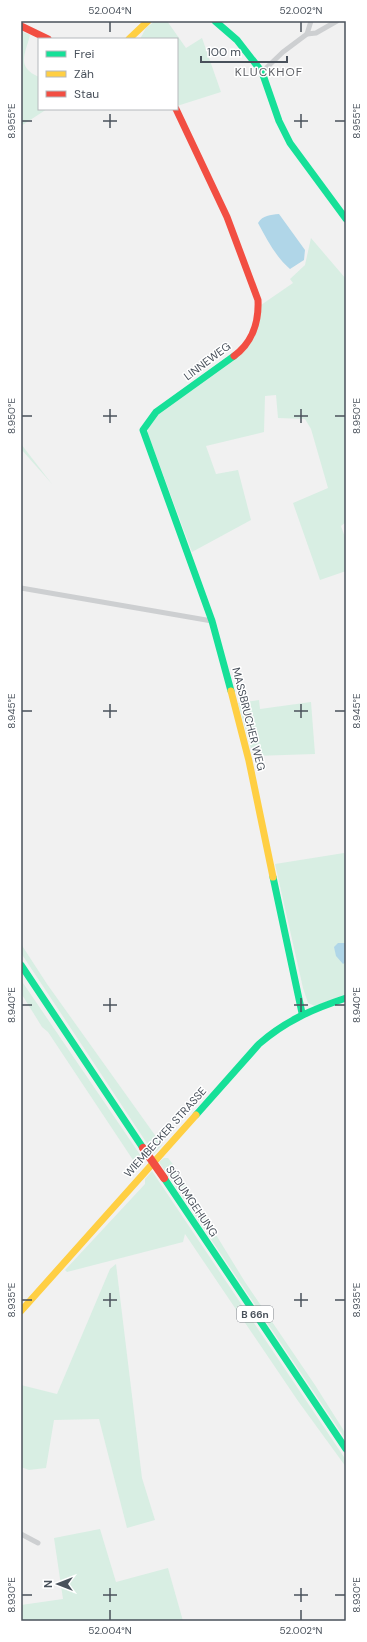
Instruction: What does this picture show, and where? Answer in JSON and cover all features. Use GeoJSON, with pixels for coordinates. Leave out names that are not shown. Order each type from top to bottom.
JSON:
{"type":"FeatureCollection","features":[{"type":"Feature","properties":{"kind":"street"},"geometry":{"type":"LineString","coordinates":[[132,38],[147,21]]}},
{"type":"Feature","properties":{"kind":"street"},"geometry":{"type":"LineString","coordinates":[[215,21],[237,40],[262,72],[279,121],[290,143],[346,219]]}},
{"type":"Feature","properties":{"kind":"street"},"geometry":{"type":"LineString","coordinates":[[307,34],[311,21]]}},
{"type":"Feature","properties":{"kind":"street"},"geometry":{"type":"LineString","coordinates":[[262,72],[283,52],[307,34],[316,33],[337,21]]}},
{"type":"Feature","properties":{"kind":"street"},"geometry":{"type":"LineString","coordinates":[[21,26],[46,38]]}},
{"type":"Feature","properties":{"kind":"street","name":"LINNEWEG"},"geometry":{"type":"LineString","coordinates":[[176,110],[230,224],[258,301],[258,318],[253,334],[243,348],[156,412],[143,430],[212,621]]}},
{"type":"Feature","properties":{"kind":"street"},"geometry":{"type":"LineString","coordinates":[[21,588],[212,621]]}},
{"type":"Feature","properties":{"kind":"street","name":"MASSBRUCHER WEG"},"geometry":{"type":"LineString","coordinates":[[212,621],[249,761],[302,1013]]}},
{"type":"Feature","properties":{"kind":"street","name":"SÜDUMGEHUNG"},"geometry":{"type":"LineString","coordinates":[[21,965],[346,1450]]}},
{"type":"Feature","properties":{"kind":"street","name":"WIEMBECKER STRASSE"},"geometry":{"type":"LineString","coordinates":[[21,1311],[259,1044],[282,1024],[302,1013],[346,998]]}},
{"type":"Feature","properties":{"kind":"street"},"geometry":{"type":"LineString","coordinates":[[21,1534],[38,1543]]}},
{"type":"Feature","properties":{"kind":"green space"},"geometry":{"type":"Polygon","coordinates":[[[155,21],[167,21],[186,48],[202,38],[221,92],[178,106],[178,38],[141,38],[146,28],[155,21]]]}},
{"type":"Feature","properties":{"kind":"green space"},"geometry":{"type":"Polygon","coordinates":[[[21,31],[30,35],[24,60],[25,65],[27,69],[38,76],[38,110],[45,110],[21,126],[21,31]]]}},
{"type":"Feature","properties":{"kind":"green space"},"geometry":{"type":"Polygon","coordinates":[[[311,238],[346,279],[346,522],[341,526],[346,540],[346,571],[320,580],[293,503],[328,488],[311,429],[305,419],[278,418],[276,395],[265,396],[264,432],[206,446],[216,474],[238,470],[251,520],[192,552],[148,434],[148,427],[153,419],[165,408],[245,350],[257,329],[261,305],[293,283],[290,279],[305,265],[311,238]]]}},
{"type":"Feature","properties":{"kind":"green space"},"geometry":{"type":"Polygon","coordinates":[[[21,444],[52,484],[21,449],[21,444]]]}},
{"type":"Feature","properties":{"kind":"green space"},"geometry":{"type":"Polygon","coordinates":[[[259,700],[260,709],[311,702],[315,754],[253,756],[238,703],[259,700]]]}},
{"type":"Feature","properties":{"kind":"green space"},"geometry":{"type":"Polygon","coordinates":[[[344,853],[346,866],[346,994],[315,1006],[308,1003],[303,988],[275,864],[344,853]]]}},
{"type":"Feature","properties":{"kind":"green space"},"geometry":{"type":"Polygon","coordinates":[[[21,944],[47,984],[162,1145],[154,1154],[21,953],[21,944]]]}},
{"type":"Feature","properties":{"kind":"green space"},"geometry":{"type":"Polygon","coordinates":[[[21,980],[145,1162],[140,1167],[137,1166],[48,1032],[42,1027],[21,993],[21,980]]]}},
{"type":"Feature","properties":{"kind":"green space"},"geometry":{"type":"Polygon","coordinates":[[[164,1158],[168,1158],[172,1163],[245,1282],[315,1385],[346,1434],[346,1440],[159,1162],[164,1158]]]}},
{"type":"Feature","properties":{"kind":"green space"},"geometry":{"type":"Polygon","coordinates":[[[152,1171],[346,1460],[346,1467],[298,1401],[185,1234],[183,1242],[67,1272],[65,1270],[145,1184],[145,1179],[152,1171]]]}},
{"type":"Feature","properties":{"kind":"green space"},"geometry":{"type":"Polygon","coordinates":[[[116,1264],[142,1478],[155,1520],[127,1528],[99,1419],[54,1420],[46,1468],[29,1470],[21,1467],[21,1385],[57,1394],[110,1269],[116,1264]]]}},
{"type":"Feature","properties":{"kind":"green space"},"geometry":{"type":"Polygon","coordinates":[[[100,1529],[116,1582],[168,1568],[183,1621],[21,1621],[21,1605],[63,1599],[54,1538],[100,1529]]]}},
{"type":"Feature","properties":{"kind":"water"},"geometry":{"type":"Polygon","coordinates":[[[279,214],[305,250],[304,260],[290,269],[276,254],[258,223],[264,217],[279,214]]]}},
{"type":"Feature","properties":{"kind":"water"},"geometry":{"type":"Polygon","coordinates":[[[338,943],[346,943],[346,962],[343,964],[336,956],[334,947],[338,943]]]}},
{"type":"Feature","properties":{"kind":"traffic: fast"},"geometry":{"type":"LineString","coordinates":[[215,21],[237,40],[262,72],[279,121],[290,143],[346,219]]}},
{"type":"Feature","properties":{"kind":"traffic: fast"},"geometry":{"type":"LineString","coordinates":[[231,691],[212,621],[143,430],[156,412],[234,356]]}},
{"type":"Feature","properties":{"kind":"traffic: fast"},"geometry":{"type":"LineString","coordinates":[[273,877],[302,1013]]}},
{"type":"Feature","properties":{"kind":"traffic: fast"},"geometry":{"type":"LineString","coordinates":[[21,965],[143,1148]]}},
{"type":"Feature","properties":{"kind":"traffic: fast"},"geometry":{"type":"LineString","coordinates":[[196,1115],[259,1044],[269,1036],[300,1016],[346,998]]}},
{"type":"Feature","properties":{"kind":"traffic: fast"},"geometry":{"type":"LineString","coordinates":[[164,1178],[346,1449]]}},
{"type":"Feature","properties":{"kind":"traffic: slow"},"geometry":{"type":"LineString","coordinates":[[130,38],[148,21]]}},
{"type":"Feature","properties":{"kind":"traffic: slow"},"geometry":{"type":"LineString","coordinates":[[231,691],[249,761],[273,877]]}},
{"type":"Feature","properties":{"kind":"traffic: slow"},"geometry":{"type":"LineString","coordinates":[[21,1311],[196,1115]]}},
{"type":"Feature","properties":{"kind":"traffic: jam"},"geometry":{"type":"LineString","coordinates":[[21,26],[46,38]]}},
{"type":"Feature","properties":{"kind":"traffic: jam"},"geometry":{"type":"LineString","coordinates":[[176,110],[227,217],[258,300],[256,324],[250,338],[234,356]]}},
{"type":"Feature","properties":{"kind":"traffic: jam"},"geometry":{"type":"LineString","coordinates":[[143,1148],[164,1178]]}},
{"type":"Feature","properties":{"kind":"district","name":"KLUCKHOF"},"geometry":{"type":"Point","coordinates":[269,72]}}]}
